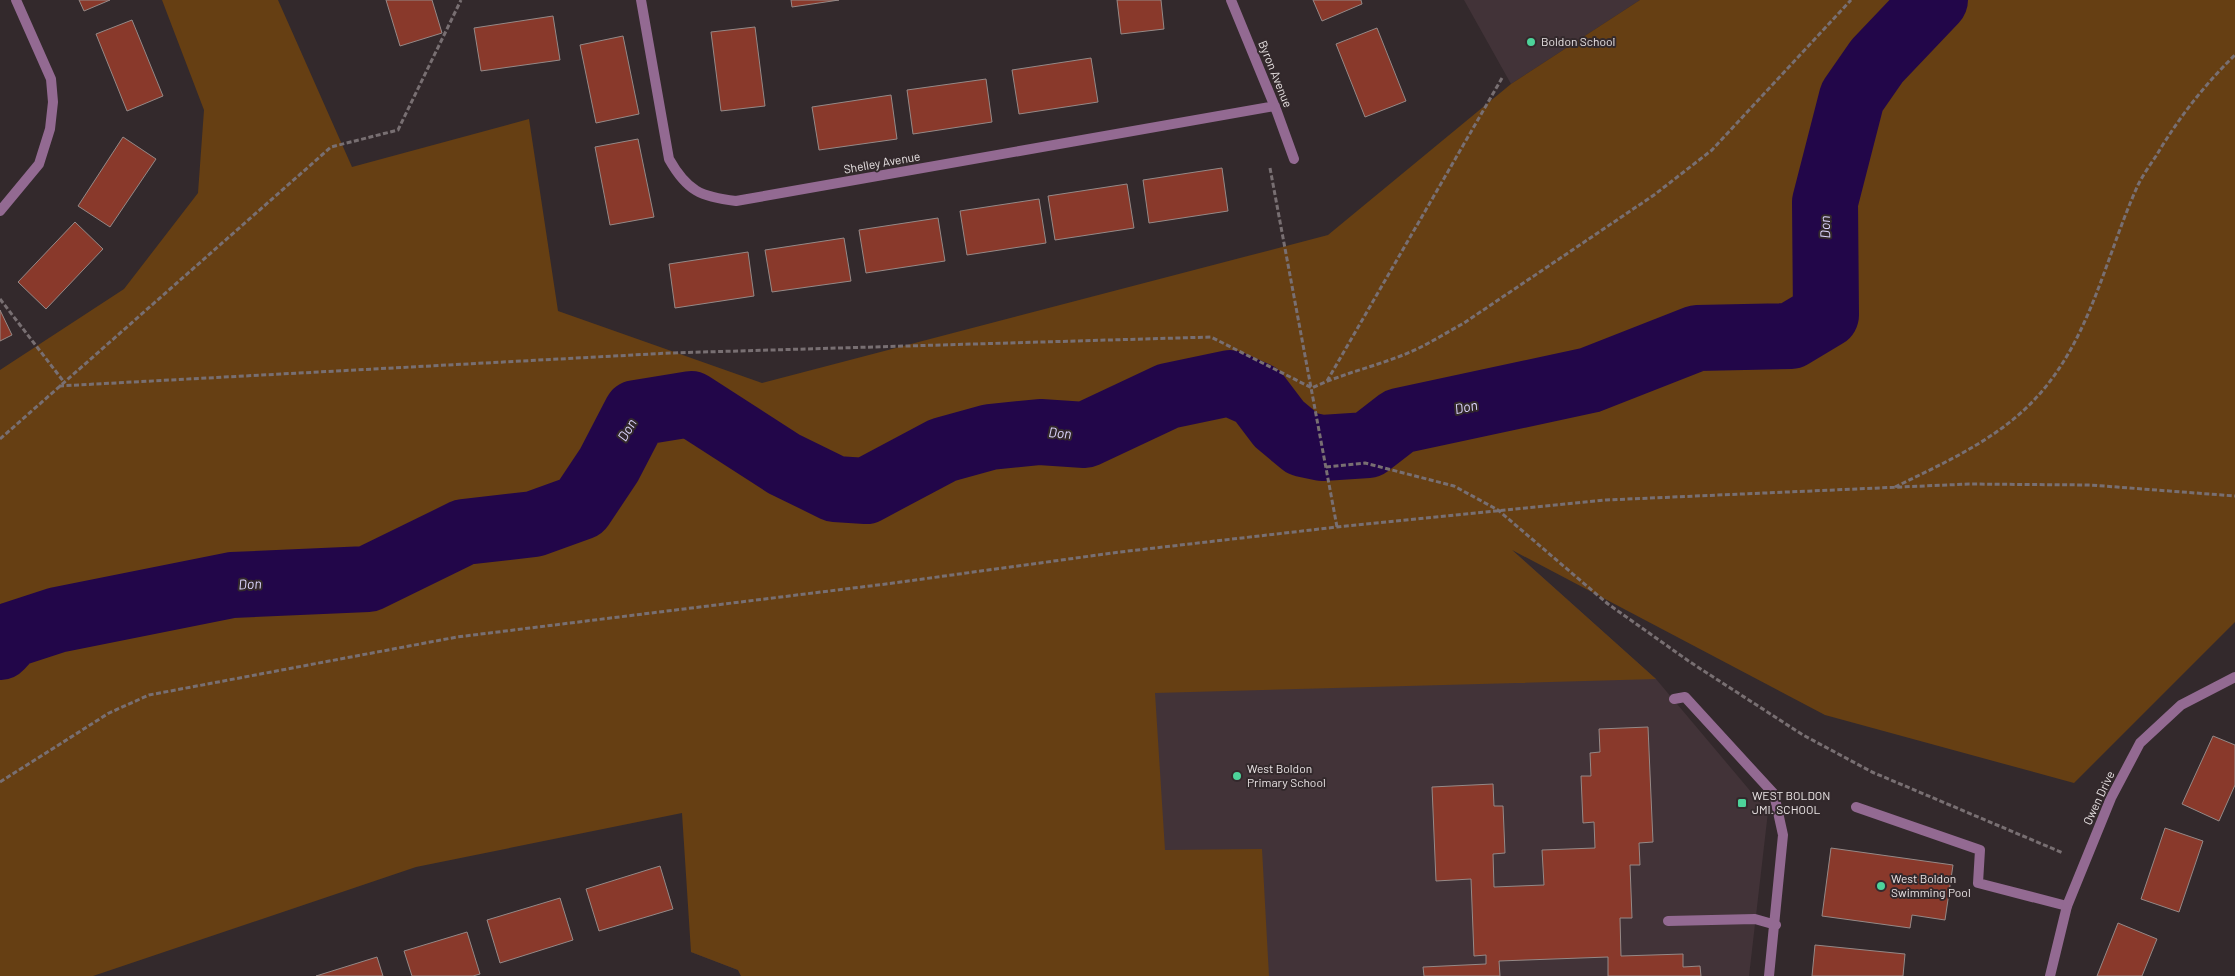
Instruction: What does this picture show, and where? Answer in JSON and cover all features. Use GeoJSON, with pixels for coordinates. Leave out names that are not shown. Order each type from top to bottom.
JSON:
{"type":"FeatureCollection","features":[{"type":"Feature","properties":{"kind":"street"},"geometry":{"type":"LineString","coordinates":[[0,211],[39,164],[50,129],[53,102],[51,79],[16,0]]}},
{"type":"Feature","properties":{"kind":"street","name":"Shelley Avenue"},"geometry":{"type":"LineString","coordinates":[[641,0],[670,159],[679,177],[693,189],[712,198],[736,201],[1275,106]]}},
{"type":"Feature","properties":{"kind":"street","name":"Byron Avenue"},"geometry":{"type":"LineString","coordinates":[[1231,0],[1275,106],[1294,159]]}},
{"type":"Feature","properties":{"kind":"street","name":"Owen Drive"},"geometry":{"type":"LineString","coordinates":[[2050,976],[2067,906],[2111,798],[2140,743],[2181,705],[2235,677]]}},
{"type":"Feature","properties":{"kind":"street"},"geometry":{"type":"LineString","coordinates":[[1674,700],[1685,697],[1774,794],[1783,834],[1776,925],[1769,976]]}},
{"type":"Feature","properties":{"kind":"street"},"geometry":{"type":"LineString","coordinates":[[1856,807],[1980,850],[1978,883],[2067,906]]}},
{"type":"Feature","properties":{"kind":"street"},"geometry":{"type":"LineString","coordinates":[[1668,921],[1755,919],[1776,925]]}},
{"type":"Feature","properties":{"kind":"path"},"geometry":{"type":"LineString","coordinates":[[0,439],[331,146],[398,130],[462,0]]}},
{"type":"Feature","properties":{"kind":"path"},"geometry":{"type":"LineString","coordinates":[[1312,388],[1327,381],[1404,355],[1433,341],[1464,323],[1654,195],[1712,150],[1851,0]]}},
{"type":"Feature","properties":{"kind":"path"},"geometry":{"type":"LineString","coordinates":[[1892,488],[1968,451],[2009,423],[2043,391],[2071,351],[2139,183],[2173,127],[2218,72],[2235,55]]}},
{"type":"Feature","properties":{"kind":"path"},"geometry":{"type":"LineString","coordinates":[[1327,381],[1502,78]]}},
{"type":"Feature","properties":{"kind":"path"},"geometry":{"type":"LineString","coordinates":[[1294,159],[1269,167],[1337,526]]}},
{"type":"Feature","properties":{"kind":"path"},"geometry":{"type":"LineString","coordinates":[[0,299],[64,382]]}},
{"type":"Feature","properties":{"kind":"path"},"geometry":{"type":"LineString","coordinates":[[60,386],[670,353],[1211,337],[1312,388]]}},
{"type":"Feature","properties":{"kind":"path"},"geometry":{"type":"LineString","coordinates":[[1326,467],[1365,463],[1454,486],[1498,510],[1608,604],[1690,662],[1803,735],[1872,772],[2084,862]]}},
{"type":"Feature","properties":{"kind":"path"},"geometry":{"type":"LineString","coordinates":[[0,782],[109,713],[149,695],[158,693],[458,637],[896,583],[1130,551],[1337,526],[1606,500],[1969,484],[2090,485],[2235,496]]}},
{"type":"Feature","properties":{"kind":"shaded area"},"geometry":{"type":"Polygon","coordinates":[[[162,0],[278,0],[352,167],[529,119],[558,311],[762,383],[1328,235],[1511,84],[1640,0],[2235,0],[2235,622],[2074,783],[1825,715],[1512,550],[1656,679],[1155,693],[1165,850],[1262,849],[1269,976],[741,976],[738,970],[691,952],[682,813],[416,867],[93,976],[0,976],[0,370],[124,289],[198,193],[204,110],[162,0]]]}},
{"type":"Feature","properties":{"kind":"shaded area","name":"Boldon School"},"geometry":{"type":"Polygon","coordinates":[[[1464,0],[1640,0],[1511,84],[1464,0]]]}},
{"type":"Feature","properties":{"kind":"shaded area","name":"West Boldon Primary School"},"geometry":{"type":"Polygon","coordinates":[[[1510,548],[1656,679],[1768,812],[1749,976],[741,976],[738,970],[691,952],[790,739],[1510,548]]]}},
{"type":"Feature","properties":{"kind":"building"},"geometry":{"type":"Polygon","coordinates":[[[79,0],[110,0],[84,11],[79,0]]]}},
{"type":"Feature","properties":{"kind":"building"},"geometry":{"type":"Polygon","coordinates":[[[386,0],[432,0],[442,33],[400,46],[386,0]]]}},
{"type":"Feature","properties":{"kind":"building"},"geometry":{"type":"Polygon","coordinates":[[[791,0],[839,0],[792,7],[791,0]]]}},
{"type":"Feature","properties":{"kind":"building"},"geometry":{"type":"Polygon","coordinates":[[[1117,0],[1161,0],[1164,29],[1121,34],[1117,0]]]}},
{"type":"Feature","properties":{"kind":"building"},"geometry":{"type":"Polygon","coordinates":[[[1313,0],[1361,0],[1362,4],[1322,21],[1313,0]]]}},
{"type":"Feature","properties":{"kind":"building"},"geometry":{"type":"Polygon","coordinates":[[[553,16],[560,60],[481,71],[474,28],[553,16]]]}},
{"type":"Feature","properties":{"kind":"building"},"geometry":{"type":"Polygon","coordinates":[[[132,20],[163,96],[127,111],[96,34],[132,20]]]}},
{"type":"Feature","properties":{"kind":"building"},"geometry":{"type":"Polygon","coordinates":[[[755,27],[765,106],[721,111],[711,32],[755,27]]]}},
{"type":"Feature","properties":{"kind":"building"},"geometry":{"type":"Polygon","coordinates":[[[1377,28],[1406,101],[1365,117],[1336,44],[1377,28]]]}},
{"type":"Feature","properties":{"kind":"building"},"geometry":{"type":"Polygon","coordinates":[[[623,36],[639,114],[596,123],[580,45],[623,36]]]}},
{"type":"Feature","properties":{"kind":"building"},"geometry":{"type":"Polygon","coordinates":[[[1091,58],[1098,102],[1019,114],[1012,70],[1091,58]]]}},
{"type":"Feature","properties":{"kind":"building"},"geometry":{"type":"Polygon","coordinates":[[[986,79],[992,122],[913,134],[907,90],[986,79]]]}},
{"type":"Feature","properties":{"kind":"building"},"geometry":{"type":"Polygon","coordinates":[[[891,95],[897,139],[819,150],[812,107],[891,95]]]}},
{"type":"Feature","properties":{"kind":"building"},"geometry":{"type":"Polygon","coordinates":[[[123,137],[156,159],[110,227],[78,206],[123,137]]]}},
{"type":"Feature","properties":{"kind":"building"},"geometry":{"type":"Polygon","coordinates":[[[638,139],[654,217],[610,225],[595,147],[638,139]]]}},
{"type":"Feature","properties":{"kind":"building"},"geometry":{"type":"Polygon","coordinates":[[[1222,168],[1228,211],[1149,223],[1143,180],[1222,168]]]}},
{"type":"Feature","properties":{"kind":"building"},"geometry":{"type":"Polygon","coordinates":[[[1127,184],[1134,228],[1055,240],[1048,196],[1127,184]]]}},
{"type":"Feature","properties":{"kind":"building"},"geometry":{"type":"Polygon","coordinates":[[[1039,199],[1046,243],[967,255],[960,211],[1039,199]]]}},
{"type":"Feature","properties":{"kind":"building"},"geometry":{"type":"Polygon","coordinates":[[[938,218],[945,261],[866,273],[859,230],[938,218]]]}},
{"type":"Feature","properties":{"kind":"building"},"geometry":{"type":"Polygon","coordinates":[[[75,222],[103,249],[46,309],[18,282],[75,222]]]}},
{"type":"Feature","properties":{"kind":"building"},"geometry":{"type":"Polygon","coordinates":[[[844,238],[851,281],[772,292],[765,250],[844,238]]]}},
{"type":"Feature","properties":{"kind":"building"},"geometry":{"type":"Polygon","coordinates":[[[748,252],[754,296],[675,308],[669,264],[748,252]]]}},
{"type":"Feature","properties":{"kind":"building"},"geometry":{"type":"Polygon","coordinates":[[[0,310],[12,335],[0,341],[0,310]]]}},
{"type":"Feature","properties":{"kind":"building"},"geometry":{"type":"Polygon","coordinates":[[[1648,727],[1653,842],[1639,843],[1640,865],[1630,865],[1632,918],[1620,918],[1621,956],[1683,954],[1683,967],[1700,966],[1701,976],[1608,976],[1608,957],[1499,961],[1500,976],[1424,976],[1423,967],[1486,964],[1486,955],[1474,956],[1471,879],[1436,881],[1432,787],[1493,784],[1494,806],[1503,806],[1505,853],[1493,854],[1494,887],[1544,885],[1542,850],[1595,848],[1594,822],[1583,823],[1581,776],[1591,776],[1590,753],[1600,752],[1599,729],[1648,727]]]}},
{"type":"Feature","properties":{"kind":"building"},"geometry":{"type":"Polygon","coordinates":[[[2213,736],[2235,745],[2235,785],[2219,821],[2182,804],[2213,736]]]}},
{"type":"Feature","properties":{"kind":"building"},"geometry":{"type":"Polygon","coordinates":[[[2165,828],[2203,841],[2179,912],[2141,899],[2165,828]]]}},
{"type":"Feature","properties":{"kind":"building"},"geometry":{"type":"Polygon","coordinates":[[[1831,848],[1953,865],[1945,920],[1912,915],[1910,928],[1822,916],[1831,848]]]}},
{"type":"Feature","properties":{"kind":"building"},"geometry":{"type":"Polygon","coordinates":[[[660,866],[673,909],[599,931],[586,889],[660,866]]]}},
{"type":"Feature","properties":{"kind":"building"},"geometry":{"type":"Polygon","coordinates":[[[560,898],[573,940],[500,963],[487,920],[560,898]]]}},
{"type":"Feature","properties":{"kind":"building"},"geometry":{"type":"Polygon","coordinates":[[[2118,923],[2157,939],[2142,976],[2097,976],[2118,923]]]}},
{"type":"Feature","properties":{"kind":"building"},"geometry":{"type":"Polygon","coordinates":[[[467,932],[480,974],[473,976],[412,976],[404,951],[467,932]]]}},
{"type":"Feature","properties":{"kind":"building"},"geometry":{"type":"Polygon","coordinates":[[[1815,945],[1905,954],[1903,976],[1812,976],[1815,945]]]}},
{"type":"Feature","properties":{"kind":"building"},"geometry":{"type":"Polygon","coordinates":[[[377,957],[383,976],[316,976],[377,957]]]}},
{"type":"Feature","properties":{"kind":"waterway","name":"Don"},"geometry":{"type":"LineString","coordinates":[[0,647],[11,635],[57,620],[232,585],[368,579],[464,532],[534,524],[581,507],[609,465],[636,413],[691,404],[784,464],[835,489],[866,491],[943,450],[990,437],[1040,432],[1085,435],[1168,396],[1230,383],[1257,395],[1279,424],[1303,444],[1322,448],[1368,445],[1399,421],[1590,380],[1697,338],[1791,336],[1826,315],[1825,202],[1852,97],[1877,61],[1935,0]]}},
{"type":"Feature","properties":{"kind":"place","name":"Boldon School"},"geometry":{"type":"Point","coordinates":[1531,42]}},
{"type":"Feature","properties":{"kind":"place","name":"West Boldon Primary School"},"geometry":{"type":"Point","coordinates":[1237,776]}},
{"type":"Feature","properties":{"kind":"place","name":"WEST BOLDON JMI. SCHOOL"},"geometry":{"type":"Point","coordinates":[1742,803]}},
{"type":"Feature","properties":{"kind":"place","name":"West Boldon Swimming Pool"},"geometry":{"type":"Point","coordinates":[1881,886]}}]}
